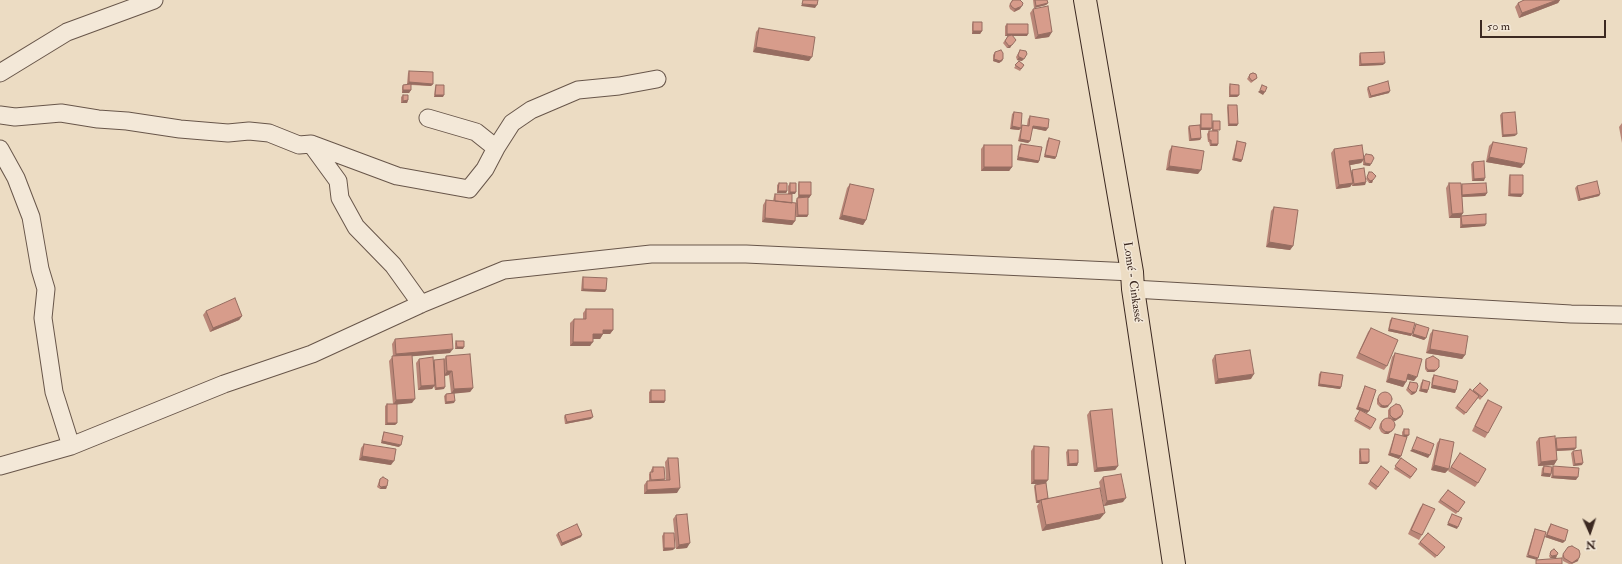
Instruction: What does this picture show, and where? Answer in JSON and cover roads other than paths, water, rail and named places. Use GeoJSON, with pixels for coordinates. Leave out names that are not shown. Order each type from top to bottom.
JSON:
{"type":"FeatureCollection","features":[{"type":"Feature","properties":{"kind":"highway","name":"Lomé - Cinkassé"},"geometry":{"type":"LineString","coordinates":[[1085,0],[1132,280],[1174,564]]}},
{"type":"Feature","properties":{"kind":"street"},"geometry":{"type":"LineString","coordinates":[[0,73],[67,32],[154,0]]}},
{"type":"Feature","properties":{"kind":"street"},"geometry":{"type":"LineString","coordinates":[[0,115],[15,117],[61,113],[180,129],[228,133],[249,131],[269,133],[299,145],[311,144],[397,176],[469,189],[485,169],[512,123],[531,110],[578,90],[619,86],[657,79]]}},
{"type":"Feature","properties":{"kind":"street"},"geometry":{"type":"LineString","coordinates":[[428,118],[476,132],[496,148]]}},
{"type":"Feature","properties":{"kind":"street"},"geometry":{"type":"LineString","coordinates":[[311,144],[338,181],[340,198],[356,227],[393,265],[421,304]]}},
{"type":"Feature","properties":{"kind":"street"},"geometry":{"type":"LineString","coordinates":[[0,149],[16,178],[31,218],[40,269],[46,289],[43,318],[54,392],[71,446]]}},
{"type":"Feature","properties":{"kind":"street"},"geometry":{"type":"LineString","coordinates":[[0,466],[71,446],[224,384],[312,354],[421,304],[504,270],[651,254],[746,254],[1132,280],[1571,314],[1622,315]]}}]}
